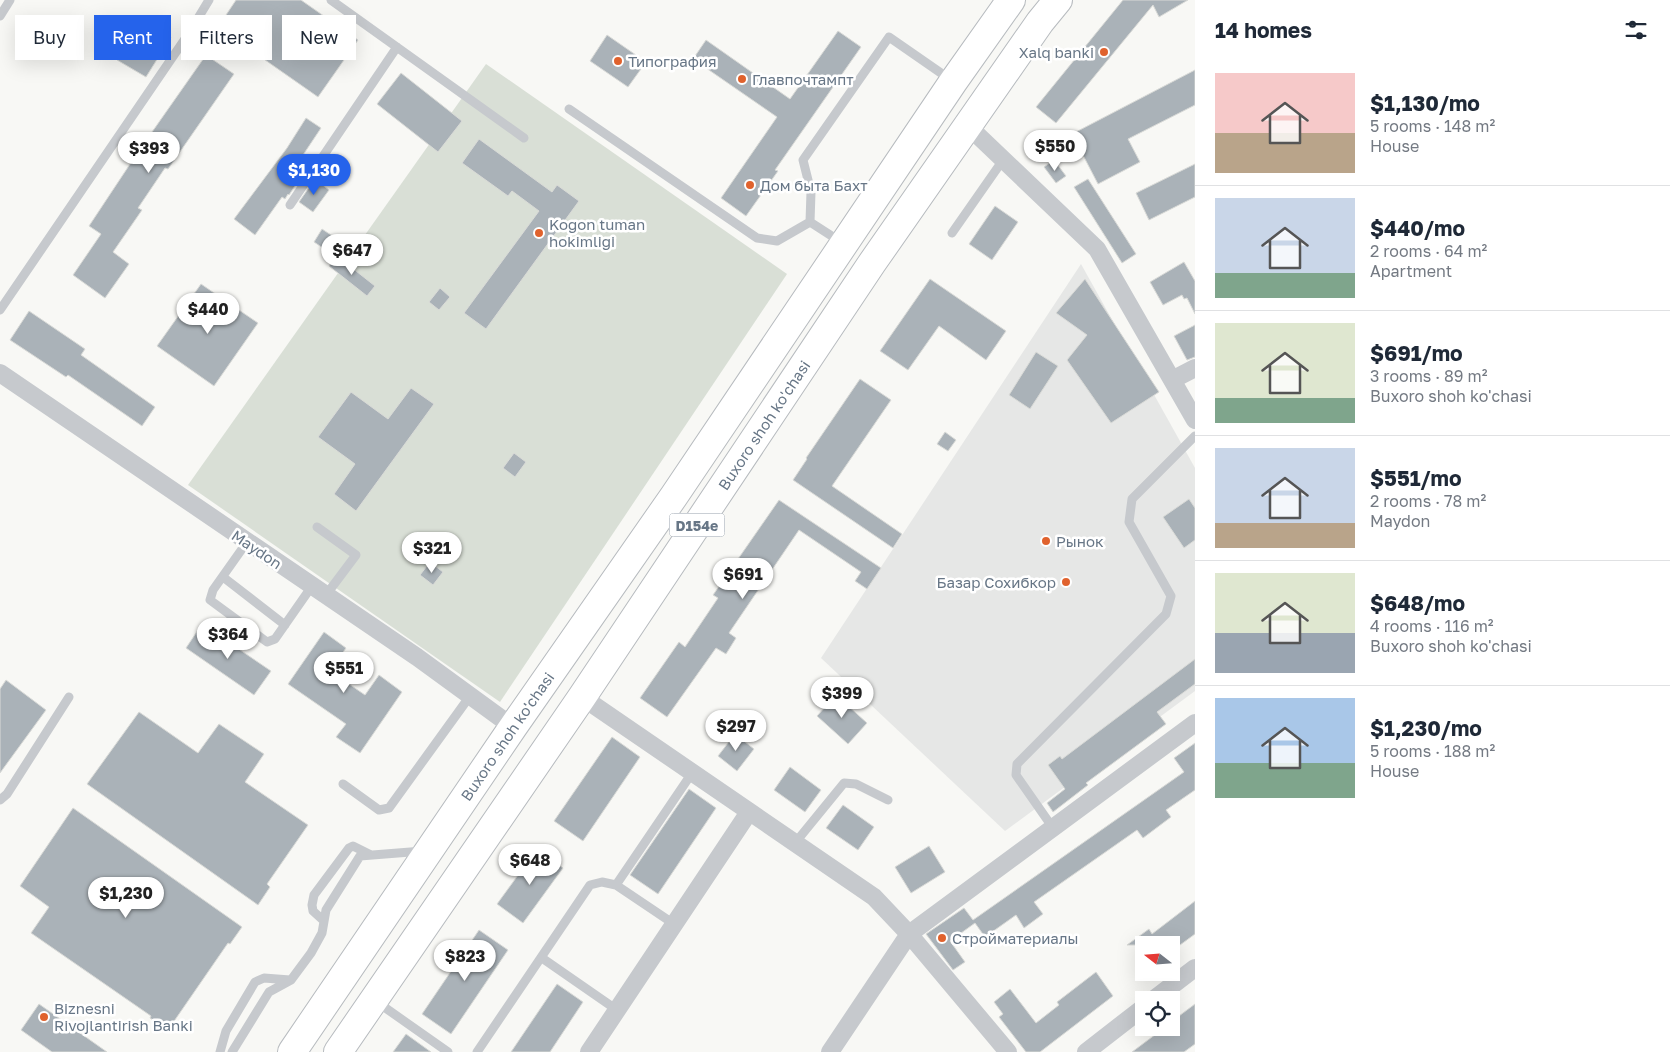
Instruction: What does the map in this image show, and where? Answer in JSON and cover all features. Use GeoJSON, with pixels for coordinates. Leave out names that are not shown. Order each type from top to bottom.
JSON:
{"type":"FeatureCollection","features":[{"type":"Feature","properties":{"kind":"main road","name":"Buxoro shoh ko'chasi"},"geometry":{"type":"LineString","coordinates":[[292,1052],[513,727],[674,496],[953,82],[1011,0]]}},
{"type":"Feature","properties":{"kind":"main road","name":"Buxoro shoh ko'chasi"},"geometry":{"type":"LineString","coordinates":[[338,1052],[582,697],[872,263],[1040,22],[1058,0]]}},
{"type":"Feature","properties":{"kind":"main road"},"geometry":{"type":"LineString","coordinates":[[844,243],[872,263]]}},
{"type":"Feature","properties":{"kind":"main road"},"geometry":{"type":"LineString","coordinates":[[513,727],[546,748]]}},
{"type":"Feature","properties":{"kind":"street"},"geometry":{"type":"LineString","coordinates":[[968,126],[1097,249],[1195,420]]}},
{"type":"Feature","properties":{"kind":"street"},"geometry":{"type":"LineString","coordinates":[[1172,380],[1195,368]]}},
{"type":"Feature","properties":{"kind":"street","name":"Maydon"},"geometry":{"type":"LineString","coordinates":[[0,373],[319,591],[513,727]]}},
{"type":"Feature","properties":{"kind":"street"},"geometry":{"type":"LineString","coordinates":[[582,697],[874,897],[909,934],[1008,1052]]}},
{"type":"Feature","properties":{"kind":"street"},"geometry":{"type":"LineString","coordinates":[[830,1052],[909,934],[1195,723]]}},
{"type":"Feature","properties":{"kind":"street"},"geometry":{"type":"LineString","coordinates":[[589,1052],[749,812]]}},
{"type":"Feature","properties":{"kind":"street"},"geometry":{"type":"LineString","coordinates":[[1165,991],[1195,968]]}},
{"type":"Feature","properties":{"kind":"street"},"geometry":{"type":"LineString","coordinates":[[1086,1052],[1135,1014]]}},
{"type":"Feature","properties":{"kind":"lane"},"geometry":{"type":"LineString","coordinates":[[0,16],[10,0]]}},
{"type":"Feature","properties":{"kind":"lane"},"geometry":{"type":"LineString","coordinates":[[0,310],[190,33],[210,0]]}},
{"type":"Feature","properties":{"kind":"lane"},"geometry":{"type":"LineString","coordinates":[[331,0],[524,138]]}},
{"type":"Feature","properties":{"kind":"lane"},"geometry":{"type":"LineString","coordinates":[[810,222],[811,192],[802,160],[889,37],[953,82]]}},
{"type":"Feature","properties":{"kind":"lane"},"geometry":{"type":"LineString","coordinates":[[290,205],[398,47]]}},
{"type":"Feature","properties":{"kind":"lane"},"geometry":{"type":"LineString","coordinates":[[570,109],[757,238],[777,241],[810,222]]}},
{"type":"Feature","properties":{"kind":"lane"},"geometry":{"type":"LineString","coordinates":[[952,233],[1003,160]]}},
{"type":"Feature","properties":{"kind":"lane"},"geometry":{"type":"LineString","coordinates":[[810,222],[844,243]]}},
{"type":"Feature","properties":{"kind":"lane"},"geometry":{"type":"LineString","coordinates":[[1053,828],[1016,775],[1017,764],[1166,614],[1170,596],[1128,522],[1132,499],[1195,436]]}},
{"type":"Feature","properties":{"kind":"lane"},"geometry":{"type":"LineString","coordinates":[[247,542],[213,590],[210,600],[267,642],[275,639],[285,625],[356,555],[317,527]]}},
{"type":"Feature","properties":{"kind":"lane"},"geometry":{"type":"LineString","coordinates":[[223,577],[285,625]]}},
{"type":"Feature","properties":{"kind":"lane"},"geometry":{"type":"LineString","coordinates":[[343,784],[379,810],[389,808],[470,696]]}},
{"type":"Feature","properties":{"kind":"lane"},"geometry":{"type":"LineString","coordinates":[[0,800],[7,794],[69,697]]}},
{"type":"Feature","properties":{"kind":"lane"},"geometry":{"type":"LineString","coordinates":[[616,885],[692,773]]}},
{"type":"Feature","properties":{"kind":"lane"},"geometry":{"type":"LineString","coordinates":[[795,843],[844,783],[856,784],[888,800]]}},
{"type":"Feature","properties":{"kind":"lane"},"geometry":{"type":"LineString","coordinates":[[324,921],[313,911],[314,895],[344,853],[353,846],[370,855]]}},
{"type":"Feature","properties":{"kind":"lane"},"geometry":{"type":"LineString","coordinates":[[232,1052],[269,992],[291,980],[311,953],[322,933],[326,910],[360,856],[429,851]]}},
{"type":"Feature","properties":{"kind":"lane"},"geometry":{"type":"LineString","coordinates":[[476,1052],[542,958],[590,885],[602,882],[616,885],[674,924]]}},
{"type":"Feature","properties":{"kind":"lane"},"geometry":{"type":"LineString","coordinates":[[542,958],[617,1010]]}},
{"type":"Feature","properties":{"kind":"lane"},"geometry":{"type":"LineString","coordinates":[[220,1052],[226,1031],[255,982],[264,978],[291,980]]}},
{"type":"Feature","properties":{"kind":"lane"},"geometry":{"type":"LineString","coordinates":[[374,1000],[448,1052]]}},
{"type":"Feature","properties":{"kind":"shaded area"},"geometry":{"type":"Polygon","coordinates":[[[486,64],[787,274],[500,702],[188,485],[486,64]]]}},
{"type":"Feature","properties":{"kind":"shaded area","name":"Рынок"},"geometry":{"type":"Polygon","coordinates":[[[1081,264],[1195,468],[1195,691],[1005,831],[821,658],[1081,264]]]}},
{"type":"Feature","properties":{"kind":"building"},"geometry":{"type":"Polygon","coordinates":[[[236,0],[301,0],[322,15],[282,15],[282,60],[344,60],[318,97],[265,60],[272,60],[272,15],[226,15],[236,0]]]}},
{"type":"Feature","properties":{"kind":"building"},"geometry":{"type":"Polygon","coordinates":[[[1123,0],[1188,0],[1159,17],[1153,5],[1056,123],[1036,107],[1123,0]]]}},
{"type":"Feature","properties":{"kind":"building","name":"Главпочтампт"},"geometry":{"type":"Polygon","coordinates":[[[838,31],[861,47],[775,170],[778,171],[746,216],[721,198],[777,117],[693,59],[706,40],[790,99],[838,31]]]}},
{"type":"Feature","properties":{"kind":"building","name":"Типография"},"geometry":{"type":"Polygon","coordinates":[[[607,35],[646,62],[628,87],[590,61],[607,35]]]}},
{"type":"Feature","properties":{"kind":"building"},"geometry":{"type":"Polygon","coordinates":[[[117,60],[157,60],[146,77],[117,60]]]}},
{"type":"Feature","properties":{"kind":"building"},"geometry":{"type":"Polygon","coordinates":[[[202,60],[213,60],[234,74],[168,169],[165,168],[138,208],[142,210],[113,252],[129,264],[105,298],[73,275],[101,234],[89,226],[202,60]]]}},
{"type":"Feature","properties":{"kind":"building"},"geometry":{"type":"Polygon","coordinates":[[[1195,70],[1195,105],[1128,139],[1140,162],[1098,184],[1072,134],[1195,70]]]}},
{"type":"Feature","properties":{"kind":"building"},"geometry":{"type":"Polygon","coordinates":[[[401,73],[462,121],[438,152],[377,104],[401,73]]]}},
{"type":"Feature","properties":{"kind":"building"},"geometry":{"type":"Polygon","coordinates":[[[306,118],[321,128],[301,158],[309,164],[289,195],[285,199],[282,197],[255,235],[234,219],[287,148],[306,118]]]}},
{"type":"Feature","properties":{"kind":"building","name":"Kogon tuman hokimligi"},"geometry":{"type":"Polygon","coordinates":[[[479,139],[552,192],[557,185],[579,201],[486,329],[464,313],[539,211],[512,191],[508,196],[462,163],[479,139]]]}},
{"type":"Feature","properties":{"kind":"building"},"geometry":{"type":"Polygon","coordinates":[[[1054,160],[1066,176],[1056,183],[1044,167],[1054,160]]]}},
{"type":"Feature","properties":{"kind":"building"},"geometry":{"type":"Polygon","coordinates":[[[1195,164],[1195,197],[1149,220],[1136,193],[1195,164]]]}},
{"type":"Feature","properties":{"kind":"building"},"geometry":{"type":"Polygon","coordinates":[[[315,179],[329,190],[313,212],[299,202],[315,179]]]}},
{"type":"Feature","properties":{"kind":"building"},"geometry":{"type":"Polygon","coordinates":[[[1088,179],[1136,254],[1122,263],[1074,187],[1088,179]]]}},
{"type":"Feature","properties":{"kind":"building"},"geometry":{"type":"Polygon","coordinates":[[[995,206],[1018,222],[992,260],[969,244],[995,206]]]}},
{"type":"Feature","properties":{"kind":"building"},"geometry":{"type":"Polygon","coordinates":[[[322,229],[337,239],[329,252],[314,242],[322,229]]]}},
{"type":"Feature","properties":{"kind":"building"},"geometry":{"type":"Polygon","coordinates":[[[337,256],[375,286],[367,296],[329,266],[337,256]]]}},
{"type":"Feature","properties":{"kind":"building"},"geometry":{"type":"Polygon","coordinates":[[[1184,262],[1195,281],[1195,314],[1187,298],[1184,299],[1182,295],[1163,305],[1150,282],[1184,262]]]}},
{"type":"Feature","properties":{"kind":"building"},"geometry":{"type":"Polygon","coordinates":[[[930,279],[1006,331],[986,360],[939,326],[908,370],[880,351],[930,279]]]}},
{"type":"Feature","properties":{"kind":"building"},"geometry":{"type":"Polygon","coordinates":[[[1085,279],[1159,392],[1111,423],[1067,360],[1087,335],[1056,313],[1085,279]]]}},
{"type":"Feature","properties":{"kind":"building"},"geometry":{"type":"Polygon","coordinates":[[[201,284],[258,323],[214,386],[157,346],[201,284]]]}},
{"type":"Feature","properties":{"kind":"building"},"geometry":{"type":"Polygon","coordinates":[[[440,288],[450,297],[439,310],[429,302],[440,288]]]}},
{"type":"Feature","properties":{"kind":"building"},"geometry":{"type":"Polygon","coordinates":[[[29,311],[85,349],[81,355],[155,407],[142,426],[68,375],[66,377],[10,340],[29,311]]]}},
{"type":"Feature","properties":{"kind":"building"},"geometry":{"type":"Polygon","coordinates":[[[1195,325],[1195,357],[1187,360],[1174,336],[1195,325]]]}},
{"type":"Feature","properties":{"kind":"building"},"geometry":{"type":"Polygon","coordinates":[[[1036,352],[1058,366],[1030,409],[1009,395],[1036,352]]]}},
{"type":"Feature","properties":{"kind":"building"},"geometry":{"type":"Polygon","coordinates":[[[860,379],[891,400],[832,486],[902,534],[893,548],[793,480],[860,379]]]}},
{"type":"Feature","properties":{"kind":"building"},"geometry":{"type":"Polygon","coordinates":[[[411,388],[434,404],[356,511],[334,494],[355,464],[318,437],[351,392],[388,419],[411,388]]]}},
{"type":"Feature","properties":{"kind":"building"},"geometry":{"type":"Polygon","coordinates":[[[945,432],[956,440],[948,451],[937,444],[945,432]]]}},
{"type":"Feature","properties":{"kind":"building"},"geometry":{"type":"Polygon","coordinates":[[[514,453],[526,462],[515,477],[503,468],[514,453]]]}},
{"type":"Feature","properties":{"kind":"building"},"geometry":{"type":"Polygon","coordinates":[[[1189,499],[1195,508],[1195,540],[1184,548],[1163,517],[1189,499]]]}},
{"type":"Feature","properties":{"kind":"building"},"geometry":{"type":"Polygon","coordinates":[[[779,500],[881,568],[867,589],[855,581],[861,572],[799,530],[729,633],[736,638],[726,654],[716,648],[667,717],[640,698],[679,642],[685,647],[718,598],[713,595],[779,500]]]}},
{"type":"Feature","properties":{"kind":"building"},"geometry":{"type":"Polygon","coordinates":[[[430,562],[443,572],[433,585],[420,575],[430,562]]]}},
{"type":"Feature","properties":{"kind":"building"},"geometry":{"type":"Polygon","coordinates":[[[202,624],[271,671],[254,695],[186,648],[202,624]]]}},
{"type":"Feature","properties":{"kind":"building"},"geometry":{"type":"Polygon","coordinates":[[[324,632],[346,648],[330,671],[365,695],[379,675],[402,692],[360,753],[336,737],[346,724],[288,684],[324,632]]]}},
{"type":"Feature","properties":{"kind":"building"},"geometry":{"type":"Polygon","coordinates":[[[1195,659],[1195,684],[1157,712],[1166,724],[1086,783],[1088,785],[1053,812],[1047,803],[1065,789],[1048,765],[1060,756],[1062,759],[1195,659]]]}},
{"type":"Feature","properties":{"kind":"building"},"geometry":{"type":"Polygon","coordinates":[[[6,680],[46,710],[0,773],[0,689],[6,680]]]}},
{"type":"Feature","properties":{"kind":"building"},"geometry":{"type":"Polygon","coordinates":[[[836,695],[867,723],[848,744],[817,716],[836,695]]]}},
{"type":"Feature","properties":{"kind":"building"},"geometry":{"type":"Polygon","coordinates":[[[139,712],[198,753],[219,724],[264,754],[245,782],[308,825],[267,884],[270,887],[258,905],[87,784],[139,712]]]}},
{"type":"Feature","properties":{"kind":"building"},"geometry":{"type":"Polygon","coordinates":[[[735,734],[754,749],[737,771],[718,756],[735,734]]]}},
{"type":"Feature","properties":{"kind":"building"},"geometry":{"type":"Polygon","coordinates":[[[612,737],[640,757],[583,841],[554,821],[612,737]]]}},
{"type":"Feature","properties":{"kind":"building"},"geometry":{"type":"Polygon","coordinates":[[[1195,743],[1195,790],[1166,810],[1171,817],[1143,838],[1137,830],[1034,902],[1043,914],[1024,928],[1016,915],[985,937],[975,923],[950,941],[965,962],[953,970],[926,934],[964,908],[973,920],[1184,772],[1174,758],[1195,743]]]}},
{"type":"Feature","properties":{"kind":"building"},"geometry":{"type":"Polygon","coordinates":[[[790,767],[821,790],[805,812],[774,790],[790,767]]]}},
{"type":"Feature","properties":{"kind":"building"},"geometry":{"type":"Polygon","coordinates":[[[689,789],[716,808],[658,894],[630,875],[689,789]]]}},
{"type":"Feature","properties":{"kind":"building"},"geometry":{"type":"Polygon","coordinates":[[[843,805],[874,827],[858,850],[826,828],[843,805]]]}},
{"type":"Feature","properties":{"kind":"building"},"geometry":{"type":"Polygon","coordinates":[[[73,808],[242,927],[230,944],[228,943],[168,1030],[150,1018],[151,1016],[31,933],[49,907],[20,886],[73,808]]]}},
{"type":"Feature","properties":{"kind":"building"},"geometry":{"type":"Polygon","coordinates":[[[929,846],[945,872],[911,893],[895,867],[929,846]]]}},
{"type":"Feature","properties":{"kind":"building"},"geometry":{"type":"Polygon","coordinates":[[[537,849],[563,868],[523,923],[497,904],[537,849]]]}},
{"type":"Feature","properties":{"kind":"building"},"geometry":{"type":"Polygon","coordinates":[[[1195,901],[1195,934],[1180,945],[1180,936],[1139,936],[1149,929],[1152,934],[1195,901]]]}},
{"type":"Feature","properties":{"kind":"building"},"geometry":{"type":"Polygon","coordinates":[[[479,930],[508,950],[451,1034],[422,1014],[479,930]]]}},
{"type":"Feature","properties":{"kind":"building"},"geometry":{"type":"Polygon","coordinates":[[[1135,939],[1135,945],[1127,945],[1135,939]]]}},
{"type":"Feature","properties":{"kind":"building"},"geometry":{"type":"Polygon","coordinates":[[[1096,972],[1113,996],[1040,1052],[1026,1052],[999,1017],[1003,1014],[994,1002],[1010,989],[1036,1023],[1059,1005],[1057,1002],[1096,972]]]}},
{"type":"Feature","properties":{"kind":"building"},"geometry":{"type":"Polygon","coordinates":[[[557,984],[583,1002],[550,1052],[511,1052],[557,984]]]}},
{"type":"Feature","properties":{"kind":"building","name":"Biznesni Rivojlantirish Banki"},"geometry":{"type":"Polygon","coordinates":[[[39,1004],[107,1052],[52,1052],[21,1030],[39,1004]]]}},
{"type":"Feature","properties":{"kind":"building"},"geometry":{"type":"Polygon","coordinates":[[[1195,1004],[1195,1044],[1184,1052],[1132,1052],[1153,1036],[1180,1036],[1180,1015],[1195,1004]]]}},
{"type":"Feature","properties":{"kind":"building"},"geometry":{"type":"Polygon","coordinates":[[[406,1034],[431,1052],[393,1052],[406,1034]]]}},
{"type":"Feature","properties":{"kind":"place","name":"Xalq banki"},"geometry":{"type":"Point","coordinates":[1104,52]}},
{"type":"Feature","properties":{"kind":"place","name":"Типография"},"geometry":{"type":"Point","coordinates":[618,61]}},
{"type":"Feature","properties":{"kind":"place","name":"Главпочтампт"},"geometry":{"type":"Point","coordinates":[742,79]}},
{"type":"Feature","properties":{"kind":"place","name":"Дом быта Бахт"},"geometry":{"type":"Point","coordinates":[750,185]}},
{"type":"Feature","properties":{"kind":"place","name":"Kogon tuman hokimligi"},"geometry":{"type":"Point","coordinates":[539,233]}},
{"type":"Feature","properties":{"kind":"place","name":"Рынок"},"geometry":{"type":"Point","coordinates":[1046,541]}},
{"type":"Feature","properties":{"kind":"place","name":"Базар Сохибкор"},"geometry":{"type":"Point","coordinates":[1066,582]}},
{"type":"Feature","properties":{"kind":"place","name":"Стройматериалы"},"geometry":{"type":"Point","coordinates":[942,938]}},
{"type":"Feature","properties":{"kind":"place","name":"Biznesni Rivojlantirish Banki"},"geometry":{"type":"Point","coordinates":[44,1017]}}]}
